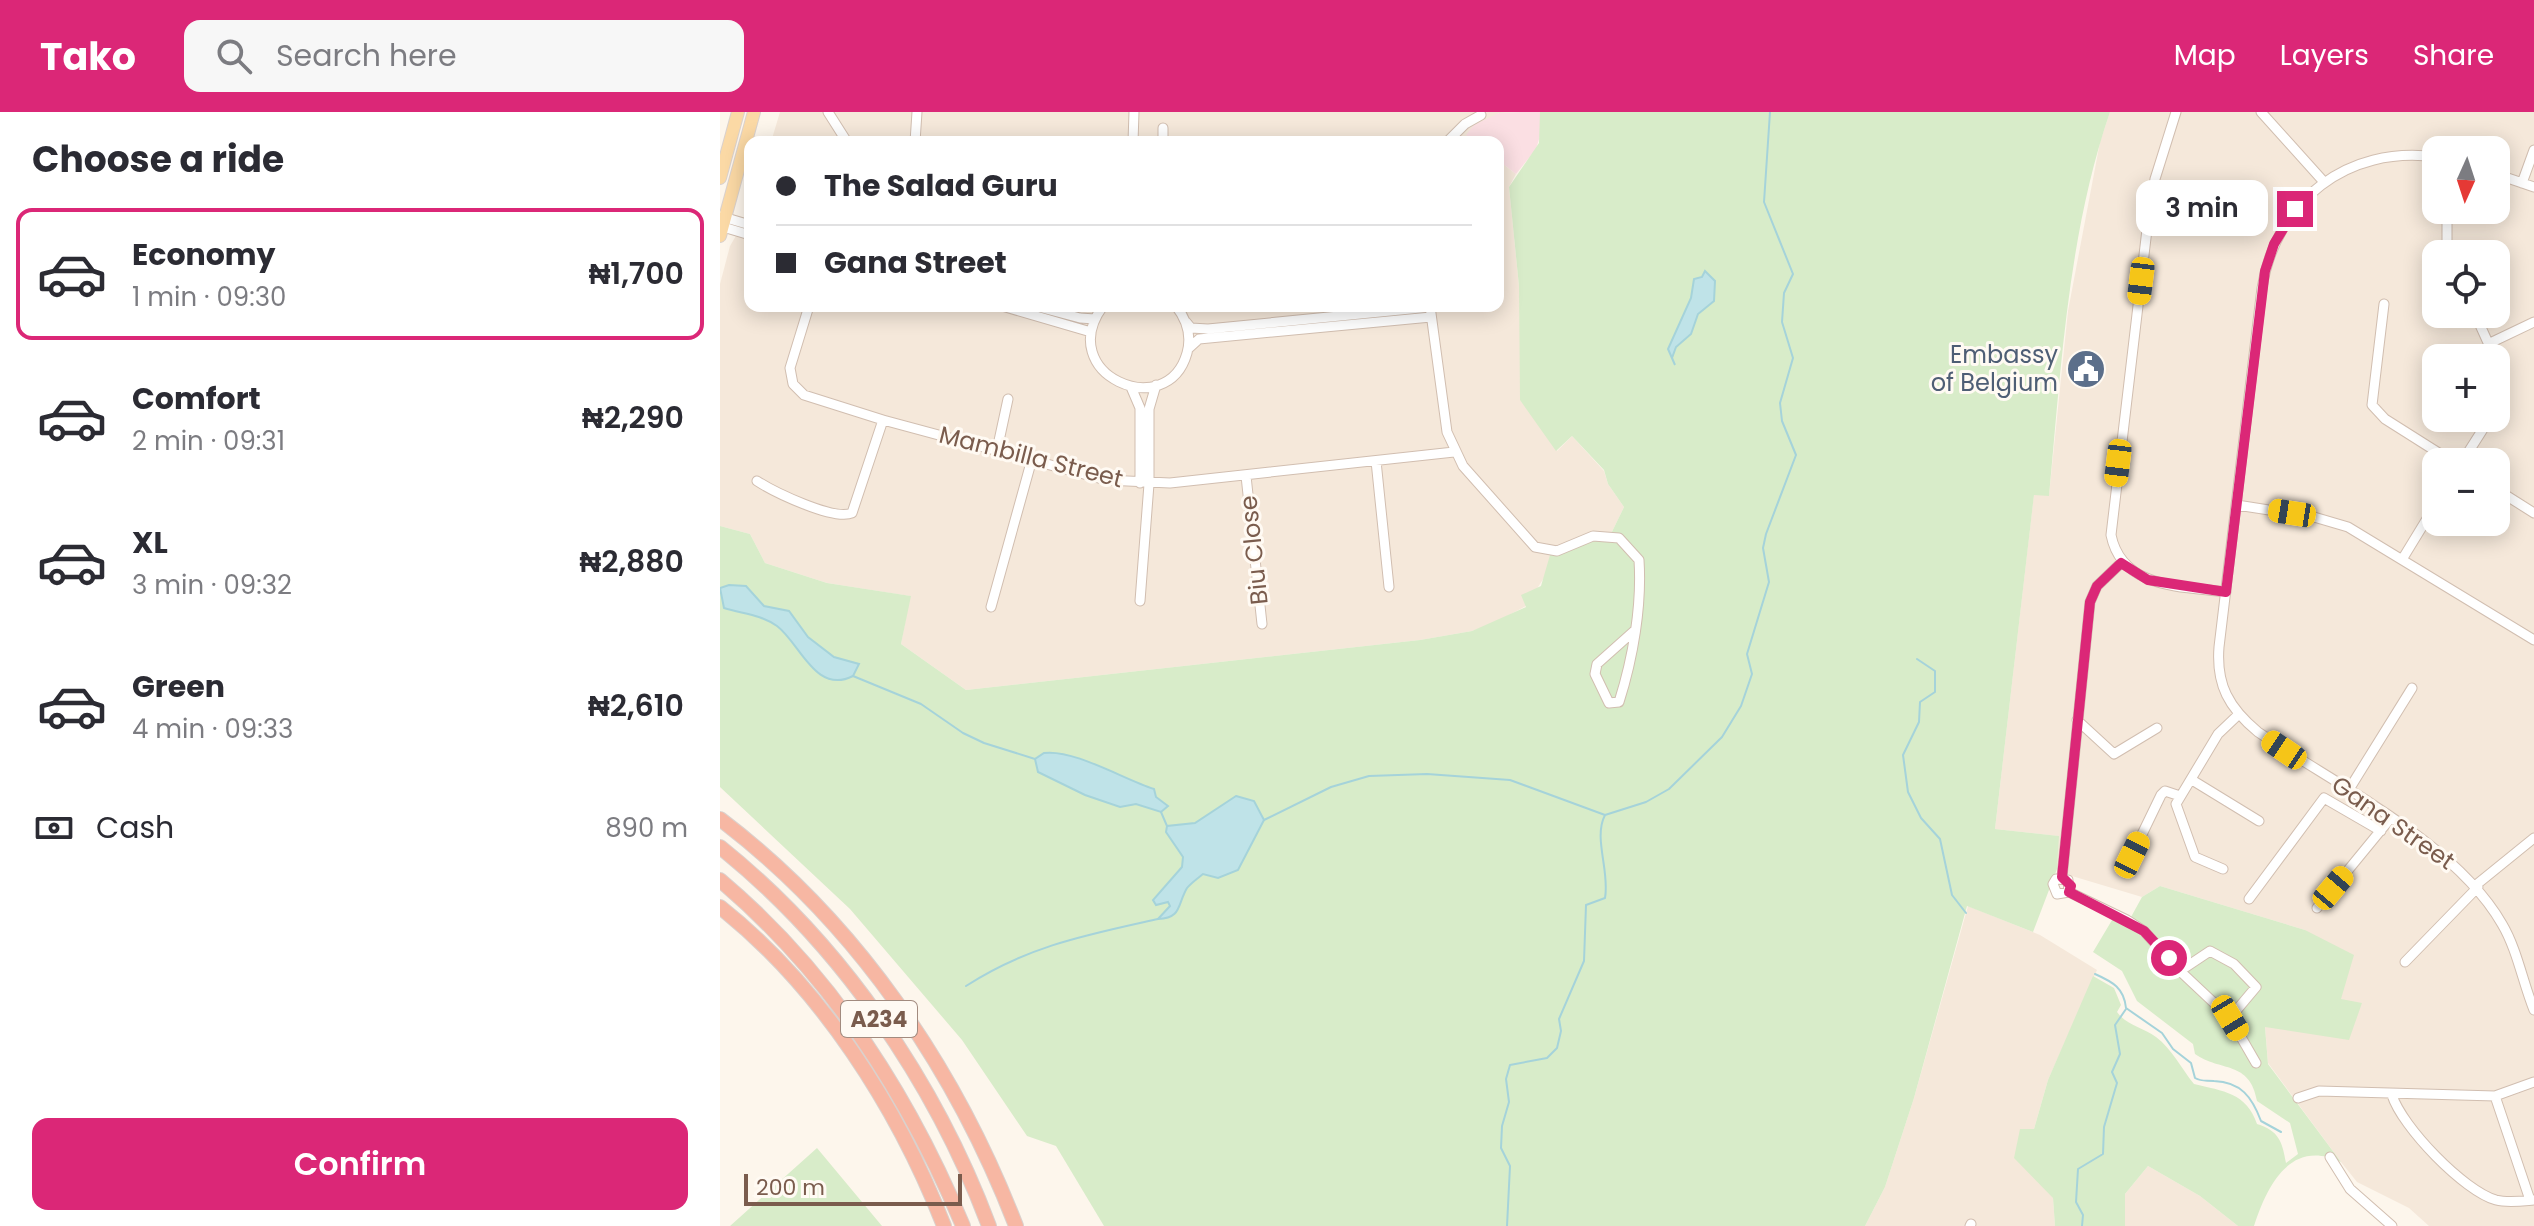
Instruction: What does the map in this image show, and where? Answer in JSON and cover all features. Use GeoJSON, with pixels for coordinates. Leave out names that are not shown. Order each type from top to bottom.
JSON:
{"type":"FeatureCollection","features":[{"type":"Feature","properties":{"kind":"highway"},"geometry":{"type":"LineString","coordinates":[[720,819],[800,889],[868,964],[938,1065],[978,1137],[1014,1226]]}},
{"type":"Feature","properties":{"kind":"highway","name":"A234"},"geometry":{"type":"LineString","coordinates":[[720,847],[805,927],[875,1014],[929,1098],[976,1192],[989,1226]]}},
{"type":"Feature","properties":{"kind":"highway","name":"A234"},"geometry":{"type":"LineString","coordinates":[[720,880],[800,958],[880,1063],[910,1111],[963,1226]]}},
{"type":"Feature","properties":{"kind":"highway"},"geometry":{"type":"LineString","coordinates":[[720,907],[778,961],[845,1044],[889,1110],[924,1177],[944,1226]]}},
{"type":"Feature","properties":{"kind":"main road"},"geometry":{"type":"LineString","coordinates":[[720,178],[738,112]]}},
{"type":"Feature","properties":{"kind":"main road"},"geometry":{"type":"LineString","coordinates":[[747,136],[754,112]]}},
{"type":"Feature","properties":{"kind":"main road"},"geometry":{"type":"LineString","coordinates":[[722,224],[744,147]]}},
{"type":"Feature","properties":{"kind":"street"},"geometry":{"type":"LineString","coordinates":[[828,112],[843,136]]}},
{"type":"Feature","properties":{"kind":"street"},"geometry":{"type":"LineString","coordinates":[[915,136],[917,112]]}},
{"type":"Feature","properties":{"kind":"street"},"geometry":{"type":"LineString","coordinates":[[1133,136],[1134,112]]}},
{"type":"Feature","properties":{"kind":"street"},"geometry":{"type":"LineString","coordinates":[[2176,112],[2155,179],[2148,221],[2111,535],[2121,563],[2148,580],[2226,592]]}},
{"type":"Feature","properties":{"kind":"street"},"geometry":{"type":"LineString","coordinates":[[2266,113],[2324,182]]}},
{"type":"Feature","properties":{"kind":"street"},"geometry":{"type":"LineString","coordinates":[[1453,136],[1481,115]]}},
{"type":"Feature","properties":{"kind":"street"},"geometry":{"type":"LineString","coordinates":[[1163,128],[1163,136]]}},
{"type":"Feature","properties":{"kind":"street"},"geometry":{"type":"LineString","coordinates":[[2522,183],[2534,150]]}},
{"type":"Feature","properties":{"kind":"street","name":"Gana Street"},"geometry":{"type":"LineString","coordinates":[[2422,157],[2386,158],[2324,182],[2303,198],[2287,220],[2265,271],[2218,674],[2238,715],[2442,852],[2477,886],[2504,926],[2534,1010]]}},
{"type":"Feature","properties":{"kind":"street"},"geometry":{"type":"LineString","coordinates":[[2510,179],[2534,187]]}},
{"type":"Feature","properties":{"kind":"street"},"geometry":{"type":"LineString","coordinates":[[722,224],[744,225]]}},
{"type":"Feature","properties":{"kind":"street"},"geometry":{"type":"LineString","coordinates":[[722,224],[744,233]]}},
{"type":"Feature","properties":{"kind":"street"},"geometry":{"type":"LineString","coordinates":[[2384,304],[2372,405],[2385,419],[2431,448]]}},
{"type":"Feature","properties":{"kind":"street","name":"Mambilla Street"},"geometry":{"type":"LineString","coordinates":[[807,312],[790,368],[797,390],[883,420],[1106,480],[1144,484],[1246,476],[1454,452]]}},
{"type":"Feature","properties":{"kind":"street"},"geometry":{"type":"LineString","coordinates":[[1023,312],[1091,332]]}},
{"type":"Feature","properties":{"kind":"street"},"geometry":{"type":"LineString","coordinates":[[1058,312],[1095,319]]}},
{"type":"Feature","properties":{"kind":"street"},"geometry":{"type":"LineString","coordinates":[[1099,312],[1091,332],[1092,352],[1102,370],[1131,387],[1156,385],[1173,375],[1188,349],[1199,339],[1415,312]]}},
{"type":"Feature","properties":{"kind":"street"},"geometry":{"type":"LineString","coordinates":[[1180,312],[1191,328],[1208,329],[1408,312]]}},
{"type":"Feature","properties":{"kind":"street"},"geometry":{"type":"LineString","coordinates":[[1431,312],[1439,394],[1454,452],[1476,484],[1535,547],[1557,551],[1593,536],[1619,538],[1639,560],[1634,631],[1620,699],[1609,703],[1595,674],[1597,664],[1634,631]]}},
{"type":"Feature","properties":{"kind":"street"},"geometry":{"type":"LineString","coordinates":[[1186,322],[1188,349]]}},
{"type":"Feature","properties":{"kind":"street"},"geometry":{"type":"LineString","coordinates":[[2482,328],[2490,343],[2534,322]]}},
{"type":"Feature","properties":{"kind":"street"},"geometry":{"type":"LineString","coordinates":[[1140,601],[1149,409],[1156,385]]}},
{"type":"Feature","properties":{"kind":"street"},"geometry":{"type":"LineString","coordinates":[[1131,387],[1140,408],[1144,484]]}},
{"type":"Feature","properties":{"kind":"street"},"geometry":{"type":"LineString","coordinates":[[997,450],[1008,399]]}},
{"type":"Feature","properties":{"kind":"street"},"geometry":{"type":"LineString","coordinates":[[757,481],[776,494],[840,515],[852,513],[883,420]]}},
{"type":"Feature","properties":{"kind":"street"},"geometry":{"type":"LineString","coordinates":[[991,607],[1032,459]]}},
{"type":"Feature","properties":{"kind":"street"},"geometry":{"type":"LineString","coordinates":[[1376,461],[1389,587]]}},
{"type":"Feature","properties":{"kind":"street","name":"Biu Close"},"geometry":{"type":"LineString","coordinates":[[1246,476],[1262,624]]}},
{"type":"Feature","properties":{"kind":"street"},"geometry":{"type":"LineString","coordinates":[[2510,498],[2534,513]]}},
{"type":"Feature","properties":{"kind":"street"},"geometry":{"type":"LineString","coordinates":[[2237,505],[2333,522],[2403,558],[2534,640]]}},
{"type":"Feature","properties":{"kind":"street"},"geometry":{"type":"LineString","coordinates":[[2403,558],[2422,527]]}},
{"type":"Feature","properties":{"kind":"street"},"geometry":{"type":"LineString","coordinates":[[2062,877],[2071,886],[2069,892],[2063,895],[2053,890],[2053,884],[2062,877],[2090,602],[2097,586],[2121,563]]}},
{"type":"Feature","properties":{"kind":"street"},"geometry":{"type":"LineString","coordinates":[[2348,791],[2412,688]]}},
{"type":"Feature","properties":{"kind":"street"},"geometry":{"type":"LineString","coordinates":[[2223,869],[2193,862],[2175,807],[2218,734],[2238,715]]}},
{"type":"Feature","properties":{"kind":"street"},"geometry":{"type":"LineString","coordinates":[[2077,720],[2114,754],[2157,728]]}},
{"type":"Feature","properties":{"kind":"street"},"geometry":{"type":"LineString","coordinates":[[2192,780],[2259,821]]}},
{"type":"Feature","properties":{"kind":"street"},"geometry":{"type":"LineString","coordinates":[[2132,855],[2161,795],[2165,791],[2180,796]]}},
{"type":"Feature","properties":{"kind":"street"},"geometry":{"type":"LineString","coordinates":[[2249,899],[2324,798],[2381,831]]}},
{"type":"Feature","properties":{"kind":"street"},"geometry":{"type":"LineString","coordinates":[[2317,908],[2390,819]]}},
{"type":"Feature","properties":{"kind":"street"},"geometry":{"type":"LineString","coordinates":[[2405,962],[2477,886],[2534,838]]}},
{"type":"Feature","properties":{"kind":"street"},"geometry":{"type":"LineString","coordinates":[[2069,892],[2144,931],[2180,971],[2230,1018],[2256,1063]]}},
{"type":"Feature","properties":{"kind":"street"},"geometry":{"type":"LineString","coordinates":[[2180,971],[2210,951],[2234,964],[2256,984],[2230,1018]]}},
{"type":"Feature","properties":{"kind":"street"},"geometry":{"type":"LineString","coordinates":[[2298,1098],[2319,1091],[2495,1096],[2534,1082]]}},
{"type":"Feature","properties":{"kind":"street"},"geometry":{"type":"LineString","coordinates":[[2392,1095],[2404,1119],[2458,1177],[2497,1200],[2532,1200],[2495,1096]]}},
{"type":"Feature","properties":{"kind":"street"},"geometry":{"type":"LineString","coordinates":[[2330,1157],[2350,1189],[2392,1226]]}},
{"type":"Feature","properties":{"kind":"shaded area"},"geometry":{"type":"Polygon","coordinates":[[[780,112],[1520,112],[1499,113],[1468,136],[773,136],[780,112]]]}},
{"type":"Feature","properties":{"kind":"shaded area"},"geometry":{"type":"Polygon","coordinates":[[[1540,112],[1540,136],[1536,149],[1516,174],[1504,165],[1504,136],[1466,135],[1474,125],[1499,113],[1540,112]]]}},
{"type":"Feature","properties":{"kind":"shaded area"},"geometry":{"type":"Polygon","coordinates":[[[2110,112],[2534,112],[2534,1226],[2429,1226],[2409,1208],[2357,1182],[2341,1162],[2268,1063],[2265,1026],[2362,1004],[2341,1000],[2305,930],[2160,886],[2142,897],[2072,876],[2057,869],[2058,836],[1995,829],[2034,494],[2049,495],[2068,311],[2100,142],[2110,112]]]}},
{"type":"Feature","properties":{"kind":"shaded area"},"geometry":{"type":"Polygon","coordinates":[[[1504,165],[1516,174],[1509,187],[1519,286],[1557,451],[1572,436],[1604,471],[1608,484],[1624,507],[1608,540],[1581,543],[1547,573],[1526,606],[1472,631],[1420,640],[966,690],[901,644],[910,596],[827,583],[765,563],[750,534],[720,526],[720,284],[730,246],[744,222],[744,312],[1504,312],[1504,165]]]}},
{"type":"Feature","properties":{"kind":"shaded area"},"geometry":{"type":"Polygon","coordinates":[[[1968,906],[2040,935],[2097,970],[2048,1080],[2034,1129],[2053,1198],[2055,1226],[1865,1226],[1885,1187],[1914,1098],[1968,906]]]}},
{"type":"Feature","properties":{"kind":"shaded area"},"geometry":{"type":"Polygon","coordinates":[[[2148,1166],[2200,1196],[2238,1226],[2125,1226],[2125,1194],[2148,1166]]]}},
{"type":"Feature","properties":{"kind":"green space"},"geometry":{"type":"Polygon","coordinates":[[[1540,112],[2110,112],[2084,205],[2075,253],[2062,350],[2049,496],[2034,495],[1995,829],[2059,836],[2057,869],[2033,932],[1967,906],[1914,1098],[1885,1187],[1865,1226],[1104,1226],[1056,1146],[1027,1136],[962,1040],[850,909],[720,787],[720,526],[750,534],[765,563],[827,583],[911,596],[901,644],[966,690],[1420,640],[1472,631],[1526,607],[1521,595],[1541,586],[1550,555],[1608,540],[1624,507],[1608,484],[1604,470],[1572,436],[1556,451],[1520,400],[1519,286],[1509,187],[1539,143],[1540,112]]]}},
{"type":"Feature","properties":{"kind":"green space"},"geometry":{"type":"Polygon","coordinates":[[[2160,886],[2305,930],[2354,955],[2341,999],[2362,1003],[2349,1040],[2265,1027],[2268,1064],[2341,1162],[2323,1156],[2308,1156],[2294,1161],[2274,1182],[2254,1226],[2238,1226],[2200,1196],[2148,1166],[2125,1194],[2125,1226],[2055,1226],[2053,1198],[2014,1158],[2020,1129],[2034,1129],[2048,1080],[2093,976],[2114,988],[2121,1005],[2117,1012],[2121,1017],[2162,1042],[2194,1084],[2233,1095],[2247,1106],[2257,1124],[2278,1138],[2286,1163],[2298,1154],[2290,1123],[2257,1101],[2248,1079],[2233,1069],[2195,1054],[2193,1044],[2137,1001],[2122,971],[2093,952],[2118,910],[2131,917],[2142,897],[2160,886]]]}},
{"type":"Feature","properties":{"kind":"green space"},"geometry":{"type":"Polygon","coordinates":[[[817,1148],[882,1226],[730,1226],[817,1148]]]}},
{"type":"Feature","properties":{"kind":"water"},"geometry":{"type":"Polygon","coordinates":[[[1705,271],[1715,281],[1714,301],[1698,314],[1691,334],[1676,347],[1672,358],[1675,365],[1668,349],[1691,298],[1694,279],[1702,277],[1705,271]]]}},
{"type":"Feature","properties":{"kind":"water"},"geometry":{"type":"Polygon","coordinates":[[[746,586],[764,606],[789,611],[808,637],[834,657],[859,664],[853,676],[840,680],[828,679],[809,664],[777,626],[758,617],[724,608],[720,588],[746,586]]]}},
{"type":"Feature","properties":{"kind":"water"},"geometry":{"type":"Polygon","coordinates":[[[1044,753],[1084,760],[1154,789],[1156,797],[1168,806],[1161,812],[1136,804],[1120,807],[1085,795],[1038,772],[1035,759],[1044,753]]]}},
{"type":"Feature","properties":{"kind":"water"},"geometry":{"type":"Polygon","coordinates":[[[1236,796],[1254,801],[1264,820],[1238,870],[1218,878],[1203,874],[1187,888],[1175,913],[1158,919],[1170,906],[1168,902],[1156,905],[1153,900],[1182,867],[1183,857],[1166,832],[1167,826],[1195,823],[1236,796]]]}},
{"type":"Feature","properties":{"kind":"waterway"},"geometry":{"type":"LineString","coordinates":[[1507,1226],[1510,1166],[1501,1148],[1502,1126],[1509,1102],[1506,1079],[1510,1065],[1547,1058],[1557,1048],[1561,1031],[1559,1019],[1584,961],[1586,905],[1605,898],[1601,844],[1605,815],[1646,802],[1669,789],[1722,737],[1741,706],[1752,674],[1747,654],[1769,582],[1763,548],[1796,455],[1782,421],[1780,403],[1793,358],[1782,322],[1784,293],[1793,274],[1764,202],[1770,112]]}},
{"type":"Feature","properties":{"kind":"waterway"},"geometry":{"type":"LineString","coordinates":[[1917,659],[1935,671],[1935,692],[1920,702],[1919,722],[1903,755],[1908,792],[1921,818],[1940,839],[1952,895],[1966,913]]}},
{"type":"Feature","properties":{"kind":"waterway"},"geometry":{"type":"LineString","coordinates":[[853,676],[921,704],[963,733],[984,743],[1035,759]]}},
{"type":"Feature","properties":{"kind":"waterway"},"geometry":{"type":"LineString","coordinates":[[1264,820],[1331,787],[1369,776],[1427,774],[1510,780],[1605,815]]}},
{"type":"Feature","properties":{"kind":"waterway"},"geometry":{"type":"LineString","coordinates":[[1161,812],[1167,826]]}},
{"type":"Feature","properties":{"kind":"waterway"},"geometry":{"type":"LineString","coordinates":[[966,986],[1035,951],[1158,919]]}},
{"type":"Feature","properties":{"kind":"waterway"},"geometry":{"type":"LineString","coordinates":[[2095,974],[2116,986],[2123,995],[2126,1008],[2162,1033],[2173,1049],[2191,1063],[2195,1078],[2223,1082],[2238,1088],[2254,1105],[2261,1121],[2281,1132]]}},
{"type":"Feature","properties":{"kind":"waterway"},"geometry":{"type":"LineString","coordinates":[[2082,1226],[2083,1215],[2076,1202],[2078,1169],[2103,1154],[2104,1127],[2117,1083],[2112,1072],[2120,1054],[2115,1025],[2126,1009]]}},
{"type":"Feature","properties":{"kind":"place","name":"Embassy of Belgium"},"geometry":{"type":"Point","coordinates":[2086,369]}},
{"type":"Feature","properties":{"kind":"route"},"geometry":{"type":"LineString","coordinates":[[2169,958],[2144,931],[2069,892],[2071,886],[2062,877],[2090,602],[2097,586],[2121,563],[2148,580],[2226,592],[2265,271],[2274,244],[2295,209]]}}]}
